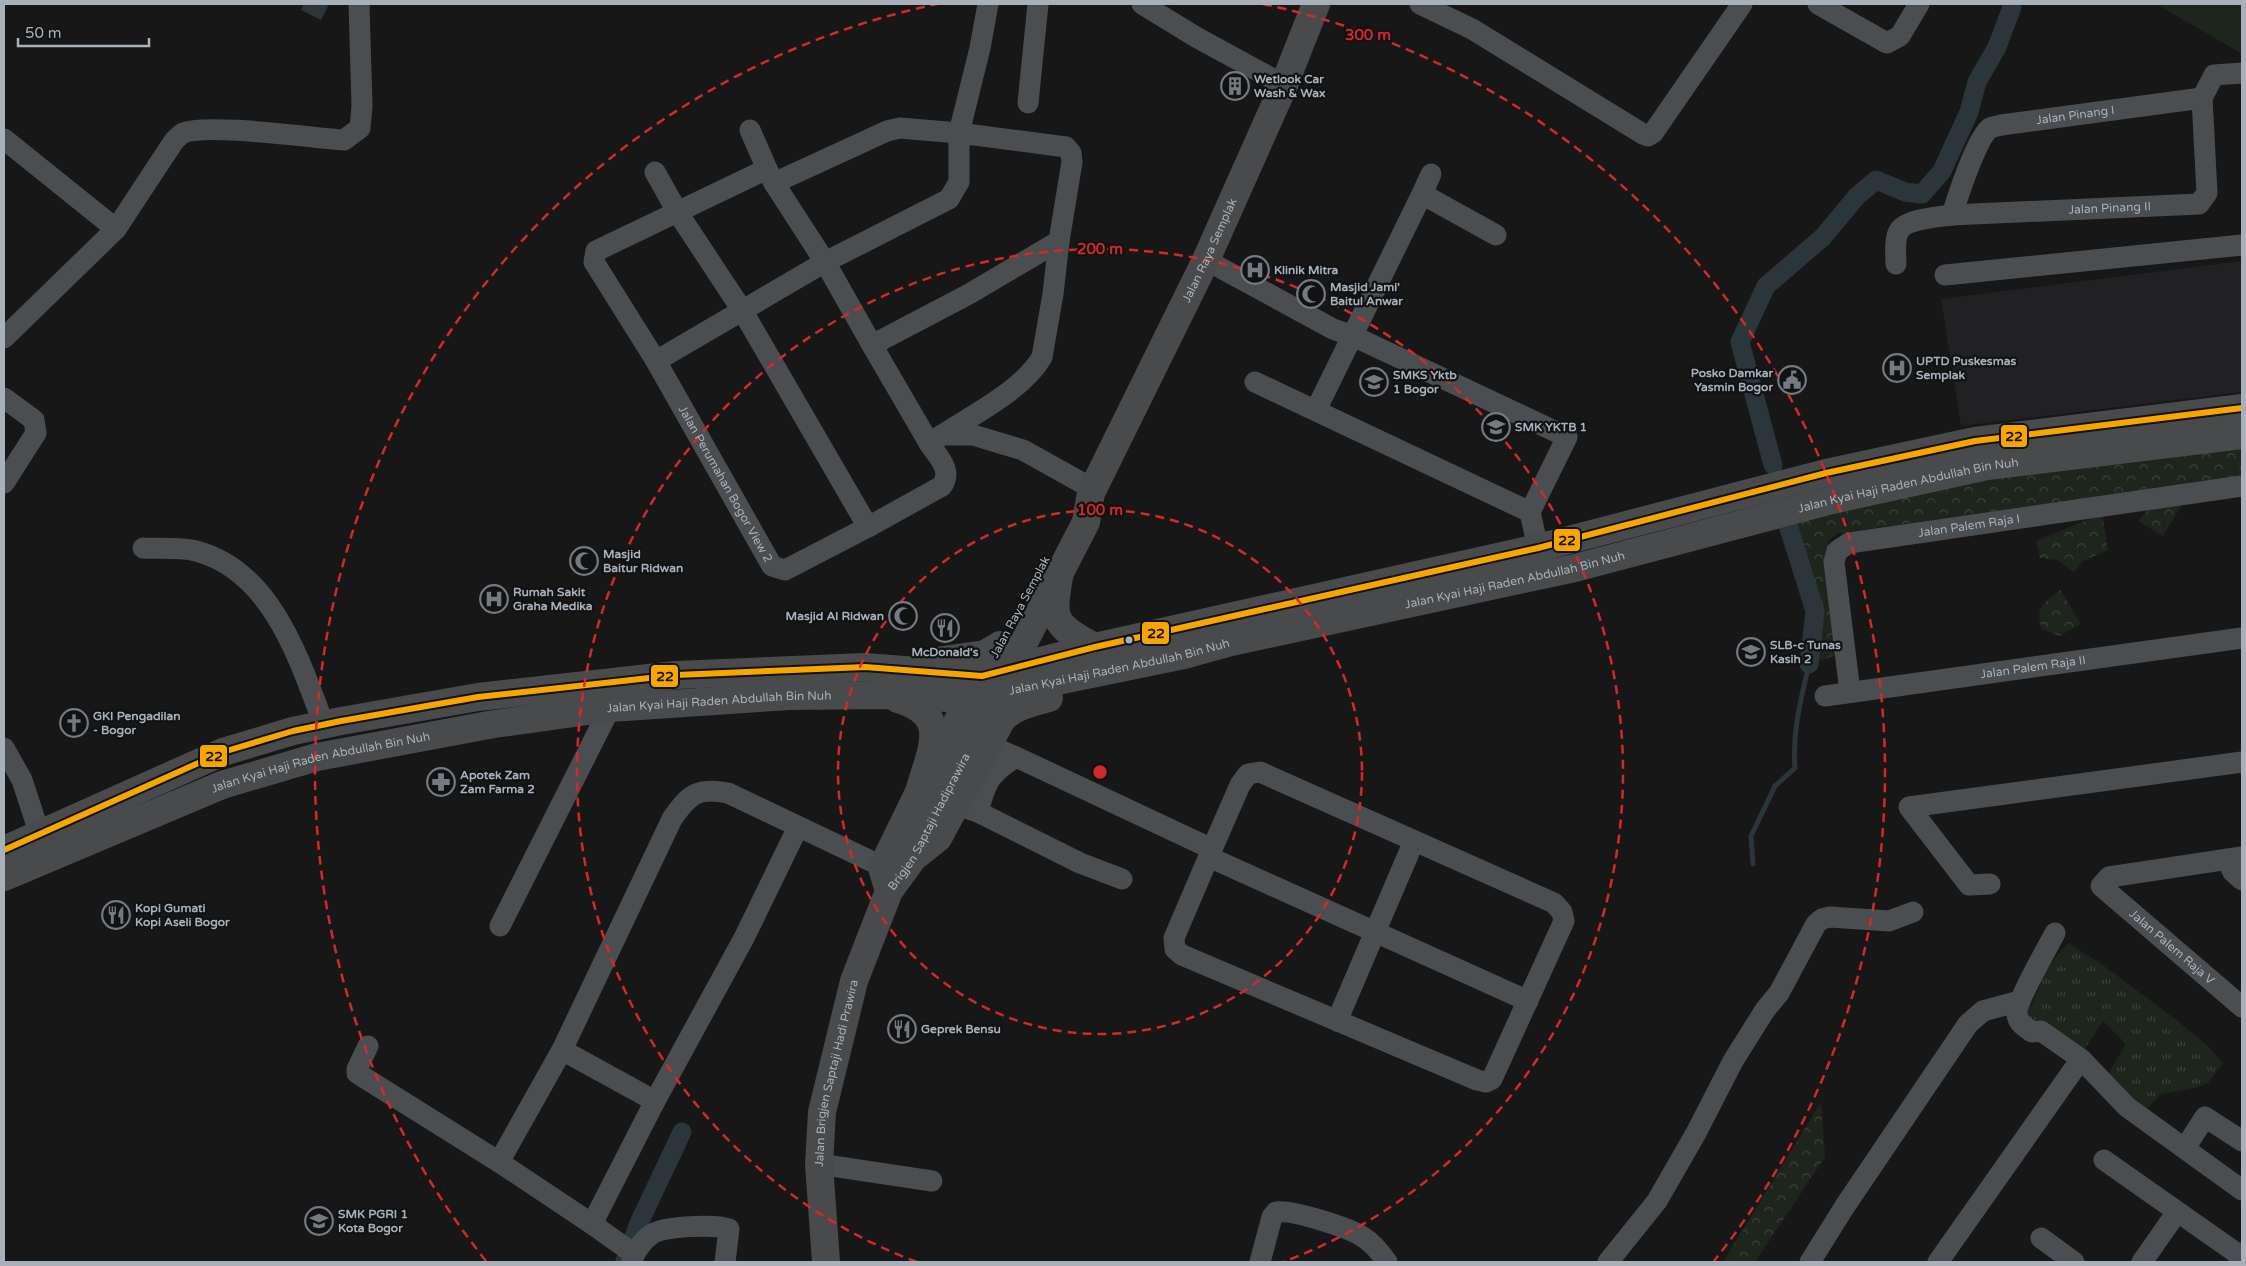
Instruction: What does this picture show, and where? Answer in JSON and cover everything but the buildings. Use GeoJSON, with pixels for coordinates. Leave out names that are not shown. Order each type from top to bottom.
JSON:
{"type":"FeatureCollection","features":[{"type":"Feature","properties":{"kind":"main road","name":"Jalan Raya Semplak"},"geometry":{"type":"LineString","coordinates":[[1005,657],[1060,571],[1086,522],[1092,491],[1206,260],[1284,85],[1316,4]]}},
{"type":"Feature","properties":{"kind":"main road","name":"Jalan Kyai Haji Raden Abdullah Bin Nuh"},"geometry":{"type":"LineString","coordinates":[[983,689],[1005,657],[1095,647],[1538,548],[1826,473],[1975,441],[2242,408]]}},
{"type":"Feature","properties":{"kind":"main road","name":"Jalan Kyai Haji Raden Abdullah Bin Nuh"},"geometry":{"type":"LineString","coordinates":[[4,877],[222,785],[317,757],[494,724],[610,708],[789,696],[882,695],[983,689],[1184,655],[1231,642],[1575,568],[1832,500],[1987,466],[2242,435]]}},
{"type":"Feature","properties":{"kind":"main road"},"geometry":{"type":"LineString","coordinates":[[1826,473],[1832,500]]}},
{"type":"Feature","properties":{"kind":"main road","name":"Jalan Raya Semplak"},"geometry":{"type":"LineString","coordinates":[[1005,657],[1069,514],[1092,491]]}},
{"type":"Feature","properties":{"kind":"main road"},"geometry":{"type":"LineString","coordinates":[[1060,571],[1054,604],[1055,616],[1064,628],[1095,647]]}},
{"type":"Feature","properties":{"kind":"main road"},"geometry":{"type":"LineString","coordinates":[[865,667],[952,660],[984,654],[1005,657]]}},
{"type":"Feature","properties":{"kind":"main road"},"geometry":{"type":"LineString","coordinates":[[896,873],[938,838],[968,808],[981,742],[1009,712],[1024,704],[1138,675],[1184,655]]}},
{"type":"Feature","properties":{"kind":"main road","name":"Jalan Kyai Haji Raden Abdullah Bin Nuh"},"geometry":{"type":"LineString","coordinates":[[4,850],[223,752],[293,731],[478,697],[676,675],[865,667],[983,689]]}},
{"type":"Feature","properties":{"kind":"main road","name":"Brigjen Saptaji Hadiprawira"},"geometry":{"type":"LineString","coordinates":[[896,873],[981,742],[983,689]]}},
{"type":"Feature","properties":{"kind":"main road","name":"Brigjen Saptaji Hadiprawira"},"geometry":{"type":"LineString","coordinates":[[896,873],[919,792],[983,689]]}},
{"type":"Feature","properties":{"kind":"main road"},"geometry":{"type":"LineString","coordinates":[[882,695],[914,704],[925,711],[932,720],[934,736],[919,792]]}},
{"type":"Feature","properties":{"kind":"main road","name":"Jalan Brigjen Saptaji Hadi Prawira"},"geometry":{"type":"LineString","coordinates":[[826,1262],[819,1164],[822,1112],[852,990],[896,873]]}},
{"type":"Feature","properties":{"kind":"street"},"geometry":{"type":"LineString","coordinates":[[4,338],[116,229],[174,141],[183,133],[200,130],[224,130],[344,140],[360,128],[362,106],[359,4]]}},
{"type":"Feature","properties":{"kind":"street"},"geometry":{"type":"LineString","coordinates":[[656,361],[825,262],[949,199],[959,182],[959,133],[980,48],[988,4]]}},
{"type":"Feature","properties":{"kind":"street"},"geometry":{"type":"LineString","coordinates":[[1028,103],[1038,4]]}},
{"type":"Feature","properties":{"kind":"street"},"geometry":{"type":"LineString","coordinates":[[1142,4],[1196,37],[1284,85]]}},
{"type":"Feature","properties":{"kind":"street"},"geometry":{"type":"LineString","coordinates":[[1420,4],[1472,29],[1648,136],[1653,133],[1742,4]]}},
{"type":"Feature","properties":{"kind":"street"},"geometry":{"type":"LineString","coordinates":[[1818,4],[1887,43],[1900,36],[1919,4]]}},
{"type":"Feature","properties":{"kind":"street"},"geometry":{"type":"LineString","coordinates":[[2202,98],[2214,75],[2242,73]]}},
{"type":"Feature","properties":{"kind":"street","name":"Jalan Pinang I"},"geometry":{"type":"LineString","coordinates":[[1952,215],[1956,200],[1980,142],[1990,128],[2202,98]]}},
{"type":"Feature","properties":{"kind":"street","name":"Jalan Pinang II"},"geometry":{"type":"LineString","coordinates":[[1896,264],[1897,234],[1905,225],[1912,222],[1952,215],[2199,204],[2207,193],[2202,98]]}},
{"type":"Feature","properties":{"kind":"street","name":"Jalan Perumahan Bogor View 2"},"geometry":{"type":"LineString","coordinates":[[771,176],[825,262],[872,345],[935,439],[948,472],[947,479],[942,486],[785,570],[772,566],[656,361],[594,262],[596,250],[678,213],[771,176],[887,131],[900,128],[959,133],[1066,147],[1071,153],[1072,162],[1042,357],[1038,364],[1012,389],[935,439]]}},
{"type":"Feature","properties":{"kind":"street"},"geometry":{"type":"LineString","coordinates":[[750,130],[771,176]]}},
{"type":"Feature","properties":{"kind":"street"},"geometry":{"type":"LineString","coordinates":[[4,139],[116,229]]}},
{"type":"Feature","properties":{"kind":"street"},"geometry":{"type":"LineString","coordinates":[[655,172],[678,213],[742,310],[868,527]]}},
{"type":"Feature","properties":{"kind":"street"},"geometry":{"type":"LineString","coordinates":[[1316,410],[1431,174]]}},
{"type":"Feature","properties":{"kind":"street"},"geometry":{"type":"LineString","coordinates":[[1422,194],[1496,235]]}},
{"type":"Feature","properties":{"kind":"street"},"geometry":{"type":"LineString","coordinates":[[872,345],[969,294],[1059,241]]}},
{"type":"Feature","properties":{"kind":"street"},"geometry":{"type":"LineString","coordinates":[[1945,275],[2242,245]]}},
{"type":"Feature","properties":{"kind":"street"},"geometry":{"type":"LineString","coordinates":[[1206,260],[1333,329],[1353,336],[1567,437],[1530,512],[1538,548]]}},
{"type":"Feature","properties":{"kind":"street"},"geometry":{"type":"LineString","coordinates":[[1255,382],[1530,512]]}},
{"type":"Feature","properties":{"kind":"street"},"geometry":{"type":"LineString","coordinates":[[4,398],[34,420],[36,433],[5,479]]}},
{"type":"Feature","properties":{"kind":"street"},"geometry":{"type":"LineString","coordinates":[[935,439],[973,435],[1023,450],[1092,491]]}},
{"type":"Feature","properties":{"kind":"street","name":"Jalan Palem Raja I"},"geometry":{"type":"LineString","coordinates":[[1850,692],[1834,562],[1837,551],[1849,543],[2242,486]]}},
{"type":"Feature","properties":{"kind":"street"},"geometry":{"type":"LineString","coordinates":[[143,548],[195,551],[229,565],[262,596],[295,649],[324,725]]}},
{"type":"Feature","properties":{"kind":"street","name":"Jalan Palem Raja II"},"geometry":{"type":"LineString","coordinates":[[1825,696],[2242,638]]}},
{"type":"Feature","properties":{"kind":"street"},"geometry":{"type":"LineString","coordinates":[[500,926],[610,708]]}},
{"type":"Feature","properties":{"kind":"street"},"geometry":{"type":"LineString","coordinates":[[981,742],[1016,756],[1210,853],[1374,931],[1528,1001]]}},
{"type":"Feature","properties":{"kind":"street"},"geometry":{"type":"LineString","coordinates":[[4,748],[22,780],[40,835]]}},
{"type":"Feature","properties":{"kind":"street"},"geometry":{"type":"LineString","coordinates":[[1016,756],[998,768],[968,808],[1080,864],[1122,879]]}},
{"type":"Feature","properties":{"kind":"street"},"geometry":{"type":"LineString","coordinates":[[1990,884],[1969,885],[1909,807],[2242,762]]}},
{"type":"Feature","properties":{"kind":"street"},"geometry":{"type":"LineString","coordinates":[[1260,772],[1554,903],[1562,912],[1564,921],[1492,1079],[1486,1082],[1336,1021],[1182,955],[1175,949],[1174,938],[1210,853],[1240,785],[1248,774],[1260,772]]}},
{"type":"Feature","properties":{"kind":"street"},"geometry":{"type":"LineString","coordinates":[[499,1162],[562,1050],[672,819],[689,798],[700,791],[713,790],[728,793],[896,873]]}},
{"type":"Feature","properties":{"kind":"street"},"geometry":{"type":"LineString","coordinates":[[592,1224],[655,1101],[744,938],[798,827]]}},
{"type":"Feature","properties":{"kind":"street"},"geometry":{"type":"LineString","coordinates":[[1336,1021],[1414,841]]}},
{"type":"Feature","properties":{"kind":"street"},"geometry":{"type":"LineString","coordinates":[[2235,858],[2233,872],[2242,880]]}},
{"type":"Feature","properties":{"kind":"street","name":"Jalan Palem Raja V"},"geometry":{"type":"LineString","coordinates":[[2235,858],[2109,877],[2100,886],[2242,1007]]}},
{"type":"Feature","properties":{"kind":"street"},"geometry":{"type":"LineString","coordinates":[[1608,1262],[1657,1201],[1696,1133],[1733,1061],[1765,1010],[1779,993],[1816,924],[1822,919],[1830,917],[1889,921],[1912,912]]}},
{"type":"Feature","properties":{"kind":"street"},"geometry":{"type":"LineString","coordinates":[[2055,933],[2020,1001],[2016,1013],[2019,1022],[2032,1032],[2041,1031],[2081,1059],[2127,1107],[2242,1190]]}},
{"type":"Feature","properties":{"kind":"street"},"geometry":{"type":"LineString","coordinates":[[1810,1262],[1845,1206],[1968,1024],[1983,1011],[2020,1001]]}},
{"type":"Feature","properties":{"kind":"street"},"geometry":{"type":"LineString","coordinates":[[368,1046],[357,1073],[499,1162],[592,1224],[631,1254],[653,1233],[700,1226],[725,1228],[729,1229],[730,1235],[725,1262]]}},
{"type":"Feature","properties":{"kind":"street"},"geometry":{"type":"LineString","coordinates":[[562,1050],[655,1101]]}},
{"type":"Feature","properties":{"kind":"street"},"geometry":{"type":"LineString","coordinates":[[1938,1262],[2081,1059]]}},
{"type":"Feature","properties":{"kind":"street"},"geometry":{"type":"LineString","coordinates":[[2185,1148],[2206,1117],[2242,1141]]}},
{"type":"Feature","properties":{"kind":"street"},"geometry":{"type":"LineString","coordinates":[[2104,1160],[2242,1257]]}},
{"type":"Feature","properties":{"kind":"street"},"geometry":{"type":"LineString","coordinates":[[819,1164],[932,1182]]}},
{"type":"Feature","properties":{"kind":"street"},"geometry":{"type":"LineString","coordinates":[[1260,1262],[1272,1218],[1276,1212],[1283,1210],[1361,1235],[1372,1243],[1388,1262]]}},
{"type":"Feature","properties":{"kind":"street"},"geometry":{"type":"LineString","coordinates":[[2142,1262],[2177,1212]]}},
{"type":"Feature","properties":{"kind":"street"},"geometry":{"type":"LineString","coordinates":[[2041,1238],[2074,1262]]}},
{"type":"Feature","properties":{"kind":"shaded area"},"geometry":{"type":"Polygon","coordinates":[[[304,4],[329,4],[321,20],[301,10],[304,4]]]}},
{"type":"Feature","properties":{"kind":"shaded area"},"geometry":{"type":"Polygon","coordinates":[[[2242,261],[2242,392],[1961,426],[1941,299],[2242,261]]]}},
{"type":"Feature","properties":{"kind":"green space"},"geometry":{"type":"Polygon","coordinates":[[[2156,4],[2242,4],[2242,54],[2156,4]]]}},
{"type":"Feature","properties":{"kind":"green space"},"geometry":{"type":"Polygon","coordinates":[[[2242,435],[2242,478],[1838,533],[1828,541],[1828,578],[1837,655],[1809,664],[1815,611],[1788,525],[1987,466],[2242,435]]]}},
{"type":"Feature","properties":{"kind":"green space"},"geometry":{"type":"Polygon","coordinates":[[[2186,498],[2163,536],[2138,521],[2153,504],[2186,498]]]}},
{"type":"Feature","properties":{"kind":"green space"},"geometry":{"type":"Polygon","coordinates":[[[2102,514],[2108,550],[2083,561],[2074,572],[2057,560],[2040,558],[2036,541],[2102,514]]]}},
{"type":"Feature","properties":{"kind":"green space"},"geometry":{"type":"Polygon","coordinates":[[[2060,590],[2081,624],[2060,636],[2042,629],[2039,616],[2042,606],[2060,590]]]}},
{"type":"Feature","properties":{"kind":"green space"},"geometry":{"type":"Polygon","coordinates":[[[2068,943],[2100,963],[2207,1045],[2223,1063],[2208,1083],[2195,1088],[2161,1094],[2147,1109],[2132,1109],[2107,1076],[2126,1044],[2103,1021],[2081,1055],[2047,1029],[2027,1040],[2021,1007],[2031,1006],[2040,986],[2042,973],[2068,943]]]}},
{"type":"Feature","properties":{"kind":"green space"},"geometry":{"type":"Polygon","coordinates":[[[1821,1102],[1825,1157],[1755,1262],[1723,1262],[1821,1102]]]}},
{"type":"Feature","properties":{"kind":"waterway"},"geometry":{"type":"LineString","coordinates":[[1773,465],[1740,342],[1766,286],[1823,237],[1857,196],[1876,180],[1905,192],[1922,194],[1942,171],[1969,112],[1977,82],[1997,47],[2012,7],[2011,4]]}},
{"type":"Feature","properties":{"kind":"waterway"},"geometry":{"type":"LineString","coordinates":[[1788,525],[1815,611],[1809,664]]}},
{"type":"Feature","properties":{"kind":"waterway"},"geometry":{"type":"LineString","coordinates":[[1753,864],[1751,836],[1775,786],[1795,768],[1796,729],[1809,664]]}},
{"type":"Feature","properties":{"kind":"waterway"},"geometry":{"type":"LineString","coordinates":[[625,1261],[639,1223],[682,1132]]}},
{"type":"Feature","properties":{"kind":"transit line","name":"22"},"geometry":{"type":"LineString","coordinates":[[4,850],[223,752],[293,731],[341,721],[478,697],[676,675],[865,667],[982,676],[1095,647],[1538,548],[1826,473],[1975,441],[2242,408]]}},
{"type":"Feature","properties":{"kind":"place","name":"Wetlook Car Wash & Wax"},"geometry":{"type":"Point","coordinates":[1235,86]}},
{"type":"Feature","properties":{"kind":"place","name":"Klinik Mitra"},"geometry":{"type":"Point","coordinates":[1255,270]}},
{"type":"Feature","properties":{"kind":"place","name":"Masjid Jami' Baitul Anwar"},"geometry":{"type":"Point","coordinates":[1311,294]}},
{"type":"Feature","properties":{"kind":"place","name":"UPTD Puskesmas Semplak"},"geometry":{"type":"Point","coordinates":[1897,368]}},
{"type":"Feature","properties":{"kind":"place","name":"Posko Damkar Yasmin Bogor"},"geometry":{"type":"Point","coordinates":[1792,380]}},
{"type":"Feature","properties":{"kind":"place","name":"SMKS Yktb 1 Bogor"},"geometry":{"type":"Point","coordinates":[1374,382]}},
{"type":"Feature","properties":{"kind":"place","name":"SMK YKTB 1"},"geometry":{"type":"Point","coordinates":[1496,427]}},
{"type":"Feature","properties":{"kind":"place","name":"Masjid Baitur Ridwan"},"geometry":{"type":"Point","coordinates":[584,561]}},
{"type":"Feature","properties":{"kind":"place","name":"Rumah Sakit Graha Medika"},"geometry":{"type":"Point","coordinates":[494,599]}},
{"type":"Feature","properties":{"kind":"place","name":"Masjid Al Ridwan"},"geometry":{"type":"Point","coordinates":[903,616]}},
{"type":"Feature","properties":{"kind":"place","name":"McDonald's"},"geometry":{"type":"Point","coordinates":[945,628]}},
{"type":"Feature","properties":{"kind":"place","name":"SLB-c Tunas Kasih 2"},"geometry":{"type":"Point","coordinates":[1751,652]}},
{"type":"Feature","properties":{"kind":"place","name":"GKI Pengadilan - Bogor"},"geometry":{"type":"Point","coordinates":[74,723]}},
{"type":"Feature","properties":{"kind":"place","name":"Apotek Zam Zam Farma 2"},"geometry":{"type":"Point","coordinates":[441,782]}},
{"type":"Feature","properties":{"kind":"place","name":"Kopi Gumati Kopi Aseli Bogor"},"geometry":{"type":"Point","coordinates":[116,915]}},
{"type":"Feature","properties":{"kind":"place","name":"Geprek Bensu"},"geometry":{"type":"Point","coordinates":[902,1029]}},
{"type":"Feature","properties":{"kind":"place","name":"SMK PGRI 1 Kota Bogor"},"geometry":{"type":"Point","coordinates":[319,1221]}}]}
